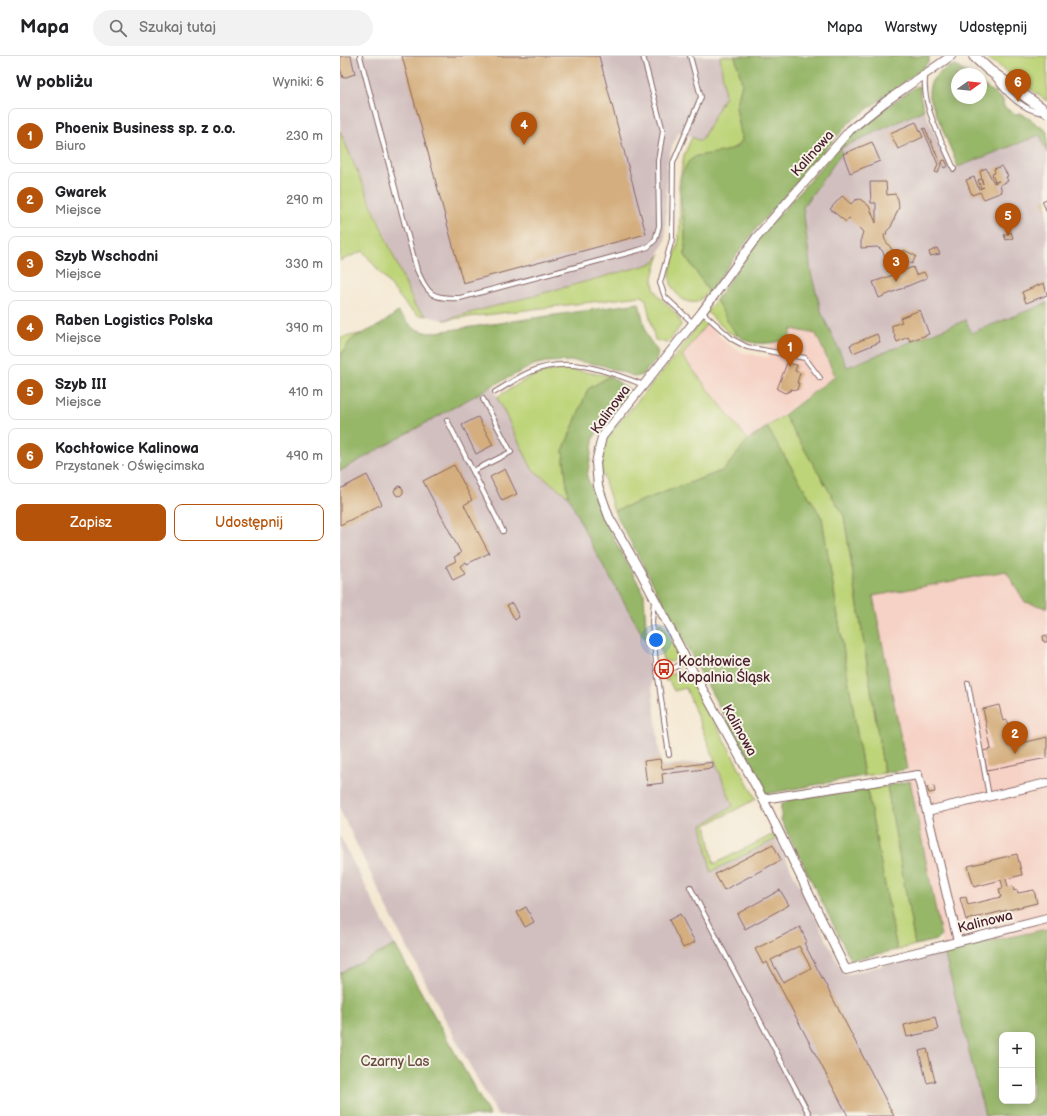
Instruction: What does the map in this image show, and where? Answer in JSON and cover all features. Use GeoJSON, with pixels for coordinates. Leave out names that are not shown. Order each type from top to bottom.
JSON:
{"type":"FeatureCollection","features":[{"type":"Feature","properties":{"kind":"street","name":"Kalinowa"},"geometry":{"type":"LineString","coordinates":[[951,56],[925,76],[885,102],[850,130],[756,238],[702,312],[602,437],[596,463],[598,486],[609,517],[763,799],[846,970],[1047,919]]}},
{"type":"Feature","properties":{"kind":"street"},"geometry":{"type":"LineString","coordinates":[[974,56],[989,70],[1047,113]]}},
{"type":"Feature","properties":{"kind":"street"},"geometry":{"type":"LineString","coordinates":[[763,799],[918,775],[958,941]]}},
{"type":"Feature","properties":{"kind":"street"},"geometry":{"type":"LineString","coordinates":[[927,811],[1047,783]]}},
{"type":"Feature","properties":{"kind":"lane"},"geometry":{"type":"LineString","coordinates":[[360,56],[417,270],[427,290],[442,298],[460,298],[640,250],[648,247],[655,240],[658,226],[658,161],[663,131],[643,56]]}},
{"type":"Feature","properties":{"kind":"lane"},"geometry":{"type":"LineString","coordinates":[[690,56],[701,97],[673,163],[672,239],[660,283],[665,297],[693,323]]}},
{"type":"Feature","properties":{"kind":"lane"},"geometry":{"type":"LineString","coordinates":[[925,76],[924,87],[926,103],[954,169]]}},
{"type":"Feature","properties":{"kind":"lane"},"geometry":{"type":"LineString","coordinates":[[702,312],[732,339],[747,347],[805,358],[820,378]]}},
{"type":"Feature","properties":{"kind":"lane"},"geometry":{"type":"LineString","coordinates":[[495,392],[530,372],[561,364],[598,368],[644,385]]}},
{"type":"Feature","properties":{"kind":"lane"},"geometry":{"type":"LineString","coordinates":[[473,472],[511,452],[484,399]]}},
{"type":"Feature","properties":{"kind":"lane"},"geometry":{"type":"LineString","coordinates":[[447,420],[503,531]]}},
{"type":"Feature","properties":{"kind":"lane"},"geometry":{"type":"LineString","coordinates":[[654,599],[652,622],[656,663],[669,755]]}},
{"type":"Feature","properties":{"kind":"lane"},"geometry":{"type":"LineString","coordinates":[[656,663],[664,669],[672,669],[686,659]]}},
{"type":"Feature","properties":{"kind":"lane"},"geometry":{"type":"LineString","coordinates":[[968,683],[989,796]]}},
{"type":"Feature","properties":{"kind":"lane"},"geometry":{"type":"LineString","coordinates":[[690,886],[810,1116]]}},
{"type":"Feature","properties":{"kind":"shaded area"},"geometry":{"type":"Polygon","coordinates":[[[340,56],[720,56],[725,96],[701,142],[679,131],[672,147],[667,164],[665,241],[654,263],[444,320],[427,316],[413,305],[388,240],[340,131],[340,56]]]}},
{"type":"Feature","properties":{"kind":"shaded area"},"geometry":{"type":"Polygon","coordinates":[[[924,110],[951,170],[1040,135],[1047,153],[1047,303],[971,333],[965,320],[847,367],[822,314],[811,273],[803,207],[842,153],[841,148],[924,110]]]}},
{"type":"Feature","properties":{"kind":"shaded area"},"geometry":{"type":"Polygon","coordinates":[[[707,323],[726,343],[741,352],[768,358],[771,351],[770,344],[789,339],[792,329],[816,334],[835,376],[748,440],[682,356],[707,323]]]}},
{"type":"Feature","properties":{"kind":"shaded area"},"geometry":{"type":"Polygon","coordinates":[[[492,386],[532,469],[568,496],[590,542],[647,643],[661,766],[715,760],[733,806],[703,825],[711,872],[776,839],[844,975],[944,951],[985,1116],[498,1116],[397,928],[340,810],[340,471],[492,386]]]}},
{"type":"Feature","properties":{"kind":"shaded area"},"geometry":{"type":"Polygon","coordinates":[[[1006,571],[1025,602],[1047,608],[1047,929],[944,951],[872,596],[1006,571]]]}},
{"type":"Feature","properties":{"kind":"shaded area"},"geometry":{"type":"Polygon","coordinates":[[[340,836],[395,945],[340,973],[340,836]]]}},
{"type":"Feature","properties":{"kind":"green space"},"geometry":{"type":"Polygon","coordinates":[[[720,56],[735,56],[742,83],[736,107],[742,140],[738,145],[728,151],[696,156],[680,178],[684,155],[692,137],[701,141],[725,96],[720,56]]]}},
{"type":"Feature","properties":{"kind":"green space"},"geometry":{"type":"Polygon","coordinates":[[[735,56],[929,56],[929,61],[923,68],[850,122],[760,224],[709,292],[685,255],[685,231],[679,187],[680,178],[688,162],[696,156],[722,152],[737,147],[742,140],[736,107],[742,83],[735,56]]]}},
{"type":"Feature","properties":{"kind":"green space"},"geometry":{"type":"Polygon","coordinates":[[[985,56],[1047,56],[1047,101],[985,56]]]}},
{"type":"Feature","properties":{"kind":"green space"},"geometry":{"type":"Polygon","coordinates":[[[951,66],[956,66],[959,68],[951,68],[951,104],[987,104],[987,88],[1003,100],[1004,107],[1015,114],[1021,113],[1047,131],[1047,153],[1040,135],[958,167],[929,96],[932,81],[942,71],[951,66]]]}},
{"type":"Feature","properties":{"kind":"green space"},"geometry":{"type":"Polygon","coordinates":[[[917,86],[920,87],[920,95],[924,110],[841,148],[842,153],[803,207],[811,273],[822,314],[847,367],[966,320],[971,333],[1047,303],[1047,608],[1025,602],[1006,571],[873,596],[907,769],[884,773],[844,516],[784,415],[835,376],[816,334],[792,329],[789,339],[770,343],[749,342],[735,332],[716,300],[758,239],[854,130],[917,86]]]}},
{"type":"Feature","properties":{"kind":"green space"},"geometry":{"type":"Polygon","coordinates":[[[340,131],[415,306],[427,316],[418,315],[407,306],[363,251],[340,261],[340,131]]]}},
{"type":"Feature","properties":{"kind":"green space"},"geometry":{"type":"Polygon","coordinates":[[[680,196],[685,231],[685,255],[709,292],[697,302],[689,302],[682,299],[673,288],[671,282],[671,268],[679,239],[680,196]]]}},
{"type":"Feature","properties":{"kind":"green space"},"geometry":{"type":"Polygon","coordinates":[[[660,254],[653,278],[654,288],[657,294],[676,313],[681,325],[667,343],[655,340],[646,300],[641,296],[444,320],[654,263],[660,254]]]}},
{"type":"Feature","properties":{"kind":"green space"},"geometry":{"type":"Polygon","coordinates":[[[716,300],[738,336],[728,332],[707,312],[716,300]]]}},
{"type":"Feature","properties":{"kind":"green space"},"geometry":{"type":"Polygon","coordinates":[[[639,303],[647,336],[658,352],[656,361],[642,375],[636,377],[601,365],[576,361],[546,362],[534,365],[492,386],[340,471],[340,357],[350,341],[355,337],[380,325],[398,312],[415,329],[429,333],[639,303]]]}},
{"type":"Feature","properties":{"kind":"green space"},"geometry":{"type":"Polygon","coordinates":[[[702,319],[707,323],[682,356],[748,440],[724,470],[614,511],[601,468],[607,437],[679,352],[702,319]]]}},
{"type":"Feature","properties":{"kind":"green space"},"geometry":{"type":"Polygon","coordinates":[[[364,333],[350,341],[340,357],[340,338],[364,333]]]}},
{"type":"Feature","properties":{"kind":"green space"},"geometry":{"type":"Polygon","coordinates":[[[561,368],[610,376],[588,389],[563,451],[568,496],[532,469],[497,397],[530,377],[561,368]]]}},
{"type":"Feature","properties":{"kind":"green space"},"geometry":{"type":"Polygon","coordinates":[[[610,376],[631,391],[594,437],[587,477],[606,524],[644,594],[647,643],[590,542],[568,496],[563,451],[588,389],[610,376]]]}},
{"type":"Feature","properties":{"kind":"green space"},"geometry":{"type":"Polygon","coordinates":[[[784,415],[844,516],[884,773],[864,776],[822,518],[767,427],[784,415]]]}},
{"type":"Feature","properties":{"kind":"green space"},"geometry":{"type":"Polygon","coordinates":[[[767,427],[822,518],[864,776],[766,794],[614,511],[724,470],[748,440],[767,427]]]}},
{"type":"Feature","properties":{"kind":"green space"},"geometry":{"type":"Polygon","coordinates":[[[659,623],[662,624],[677,651],[677,658],[671,662],[663,660],[656,628],[659,623]]]}},
{"type":"Feature","properties":{"kind":"green space"},"geometry":{"type":"Polygon","coordinates":[[[679,671],[689,674],[756,799],[706,825],[714,864],[774,834],[776,839],[711,872],[702,825],[733,806],[686,688],[674,691],[669,681],[665,681],[668,676],[679,671]]]}},
{"type":"Feature","properties":{"kind":"green space"},"geometry":{"type":"Polygon","coordinates":[[[910,781],[941,936],[937,940],[915,945],[887,786],[910,781]]]}},
{"type":"Feature","properties":{"kind":"green space"},"geometry":{"type":"Polygon","coordinates":[[[887,786],[915,945],[897,950],[867,789],[887,786]]]}},
{"type":"Feature","properties":{"kind":"green space"},"geometry":{"type":"Polygon","coordinates":[[[867,789],[897,950],[851,960],[781,820],[781,805],[790,799],[867,789]]]}},
{"type":"Feature","properties":{"kind":"green space"},"geometry":{"type":"Polygon","coordinates":[[[1047,929],[1047,1116],[985,1116],[944,951],[1047,929]]]}},
{"type":"Feature","properties":{"kind":"green space","name":"Czarny Las"},"geometry":{"type":"Polygon","coordinates":[[[395,945],[490,1116],[340,1116],[340,973],[395,945]]]}},
{"type":"Feature","properties":{"kind":"building"},"geometry":{"type":"Polygon","coordinates":[[[340,56],[351,56],[355,74],[343,78],[340,68],[340,56]]]}},
{"type":"Feature","properties":{"kind":"building"},"geometry":{"type":"Polygon","coordinates":[[[402,56],[599,56],[646,234],[463,283],[402,56]]]}},
{"type":"Feature","properties":{"kind":"building"},"geometry":{"type":"Polygon","coordinates":[[[916,122],[923,137],[898,149],[890,133],[916,122]]]}},
{"type":"Feature","properties":{"kind":"building"},"geometry":{"type":"Polygon","coordinates":[[[925,128],[941,165],[938,173],[935,172],[938,165],[923,129],[925,128]]]}},
{"type":"Feature","properties":{"kind":"building"},"geometry":{"type":"Polygon","coordinates":[[[872,142],[880,161],[850,173],[843,154],[872,142]]]}},
{"type":"Feature","properties":{"kind":"building"},"geometry":{"type":"Polygon","coordinates":[[[945,160],[948,166],[944,168],[942,161],[945,160]]]}},
{"type":"Feature","properties":{"kind":"building"},"geometry":{"type":"Polygon","coordinates":[[[1002,166],[1008,176],[1006,177],[1008,181],[1000,185],[1002,192],[984,199],[980,192],[972,195],[966,180],[974,177],[979,189],[984,187],[981,188],[978,180],[981,179],[983,184],[980,171],[986,168],[994,183],[999,181],[995,182],[992,174],[995,173],[994,169],[1002,166]]]}},
{"type":"Feature","properties":{"kind":"building"},"geometry":{"type":"Polygon","coordinates":[[[870,182],[886,182],[887,195],[895,194],[898,199],[899,207],[891,227],[886,232],[887,234],[884,235],[885,240],[893,251],[902,271],[913,267],[916,275],[924,272],[927,278],[879,298],[873,282],[893,275],[882,250],[877,247],[861,248],[861,238],[863,232],[849,218],[846,222],[830,209],[842,196],[851,204],[855,200],[860,199],[869,206],[876,223],[876,203],[871,203],[870,182]]]}},
{"type":"Feature","properties":{"kind":"building"},"geometry":{"type":"Polygon","coordinates":[[[1047,199],[1047,212],[1042,201],[1047,199]]]}},
{"type":"Feature","properties":{"kind":"building"},"geometry":{"type":"Polygon","coordinates":[[[1011,232],[1013,238],[1006,240],[1004,235],[1011,232]]]}},
{"type":"Feature","properties":{"kind":"building"},"geometry":{"type":"Polygon","coordinates":[[[937,248],[940,254],[930,256],[929,252],[937,248]]]}},
{"type":"Feature","properties":{"kind":"building"},"geometry":{"type":"Polygon","coordinates":[[[904,250],[916,256],[912,264],[898,257],[904,250]]]}},
{"type":"Feature","properties":{"kind":"building"},"geometry":{"type":"Polygon","coordinates":[[[1044,283],[1047,295],[1026,303],[1022,292],[1044,283]]]}},
{"type":"Feature","properties":{"kind":"building"},"geometry":{"type":"Polygon","coordinates":[[[920,310],[929,334],[910,341],[908,337],[897,342],[891,326],[902,322],[900,318],[920,310]]]}},
{"type":"Feature","properties":{"kind":"building"},"geometry":{"type":"Polygon","coordinates":[[[877,334],[880,342],[853,353],[850,345],[877,334]]]}},
{"type":"Feature","properties":{"kind":"building"},"geometry":{"type":"Polygon","coordinates":[[[787,363],[797,365],[795,371],[800,373],[797,383],[799,383],[797,390],[791,389],[785,393],[777,389],[787,363]]]}},
{"type":"Feature","properties":{"kind":"building"},"geometry":{"type":"Polygon","coordinates":[[[478,417],[493,445],[476,454],[462,425],[478,417]]]}},
{"type":"Feature","properties":{"kind":"building"},"geometry":{"type":"Polygon","coordinates":[[[454,465],[472,500],[464,505],[489,553],[460,566],[465,574],[453,580],[446,566],[456,561],[454,557],[461,553],[423,481],[454,465]]]}},
{"type":"Feature","properties":{"kind":"building"},"geometry":{"type":"Polygon","coordinates":[[[505,469],[517,494],[502,501],[490,477],[505,469]]]}},
{"type":"Feature","properties":{"kind":"building"},"geometry":{"type":"Polygon","coordinates":[[[367,475],[382,504],[340,525],[340,489],[367,475]]]}},
{"type":"Feature","properties":{"kind":"building"},"geometry":{"type":"Polygon","coordinates":[[[400,486],[403,489],[403,493],[400,496],[396,495],[394,491],[400,486]]]}},
{"type":"Feature","properties":{"kind":"building"},"geometry":{"type":"Polygon","coordinates":[[[512,603],[519,617],[515,620],[507,605],[512,603]]]}},
{"type":"Feature","properties":{"kind":"building"},"geometry":{"type":"Polygon","coordinates":[[[1047,635],[1047,642],[1044,642],[1043,636],[1047,635]]]}},
{"type":"Feature","properties":{"kind":"building"},"geometry":{"type":"Polygon","coordinates":[[[999,705],[1003,721],[1007,720],[1010,733],[1005,734],[1008,746],[1047,737],[1047,758],[987,770],[983,751],[991,749],[983,709],[999,705]]]}},
{"type":"Feature","properties":{"kind":"building"},"geometry":{"type":"Polygon","coordinates":[[[660,759],[662,769],[713,762],[713,768],[662,774],[663,783],[647,785],[644,761],[660,759]]]}},
{"type":"Feature","properties":{"kind":"building"},"geometry":{"type":"Polygon","coordinates":[[[934,786],[935,792],[929,793],[927,787],[934,786]]]}},
{"type":"Feature","properties":{"kind":"building"},"geometry":{"type":"Polygon","coordinates":[[[773,844],[781,860],[724,890],[715,874],[773,844]]]}},
{"type":"Feature","properties":{"kind":"building"},"geometry":{"type":"Polygon","coordinates":[[[1017,854],[1022,875],[1006,879],[1008,887],[1013,886],[1014,891],[1017,890],[1018,893],[1034,890],[1037,903],[966,920],[960,898],[966,897],[968,905],[1001,897],[999,889],[1003,888],[1001,880],[974,887],[968,866],[1017,854]]]}},
{"type":"Feature","properties":{"kind":"building"},"geometry":{"type":"Polygon","coordinates":[[[780,890],[789,905],[745,929],[737,914],[780,890]]]}},
{"type":"Feature","properties":{"kind":"building"},"geometry":{"type":"Polygon","coordinates":[[[526,907],[534,922],[525,927],[517,912],[526,907]]]}},
{"type":"Feature","properties":{"kind":"building"},"geometry":{"type":"Polygon","coordinates":[[[680,914],[695,942],[683,948],[669,920],[680,914]]]}},
{"type":"Feature","properties":{"kind":"building"},"geometry":{"type":"Polygon","coordinates":[[[800,927],[807,942],[804,943],[894,1116],[848,1116],[767,962],[763,964],[755,949],[800,927]],[[799,946],[771,960],[783,982],[811,968],[799,946]]]}},
{"type":"Feature","properties":{"kind":"building"},"geometry":{"type":"Polygon","coordinates":[[[935,1017],[938,1030],[907,1037],[904,1025],[935,1017]]]}},
{"type":"Feature","properties":{"kind":"building"},"geometry":{"type":"Polygon","coordinates":[[[927,1049],[935,1081],[927,1083],[919,1051],[927,1049]]]}},
{"type":"Feature","properties":{"kind":"place","name":"Kochłowice Kalinowa"},"geometry":{"type":"Point","coordinates":[1018,102]}},
{"type":"Feature","properties":{"kind":"place","name":"Raben Logistics Polska"},"geometry":{"type":"Point","coordinates":[524,145]}},
{"type":"Feature","properties":{"kind":"place","name":"Szyb III"},"geometry":{"type":"Point","coordinates":[1008,236]}},
{"type":"Feature","properties":{"kind":"place","name":"Szyb Wschodni"},"geometry":{"type":"Point","coordinates":[896,282]}},
{"type":"Feature","properties":{"kind":"place","name":"Phoenix Business sp. z o.o."},"geometry":{"type":"Point","coordinates":[790,367]}},
{"type":"Feature","properties":{"kind":"place","name":"Kochłowice Kopalnia Śląsk"},"geometry":{"type":"Point","coordinates":[664,669]}},
{"type":"Feature","properties":{"kind":"place","name":"Gwarek"},"geometry":{"type":"Point","coordinates":[1015,754]}}]}
